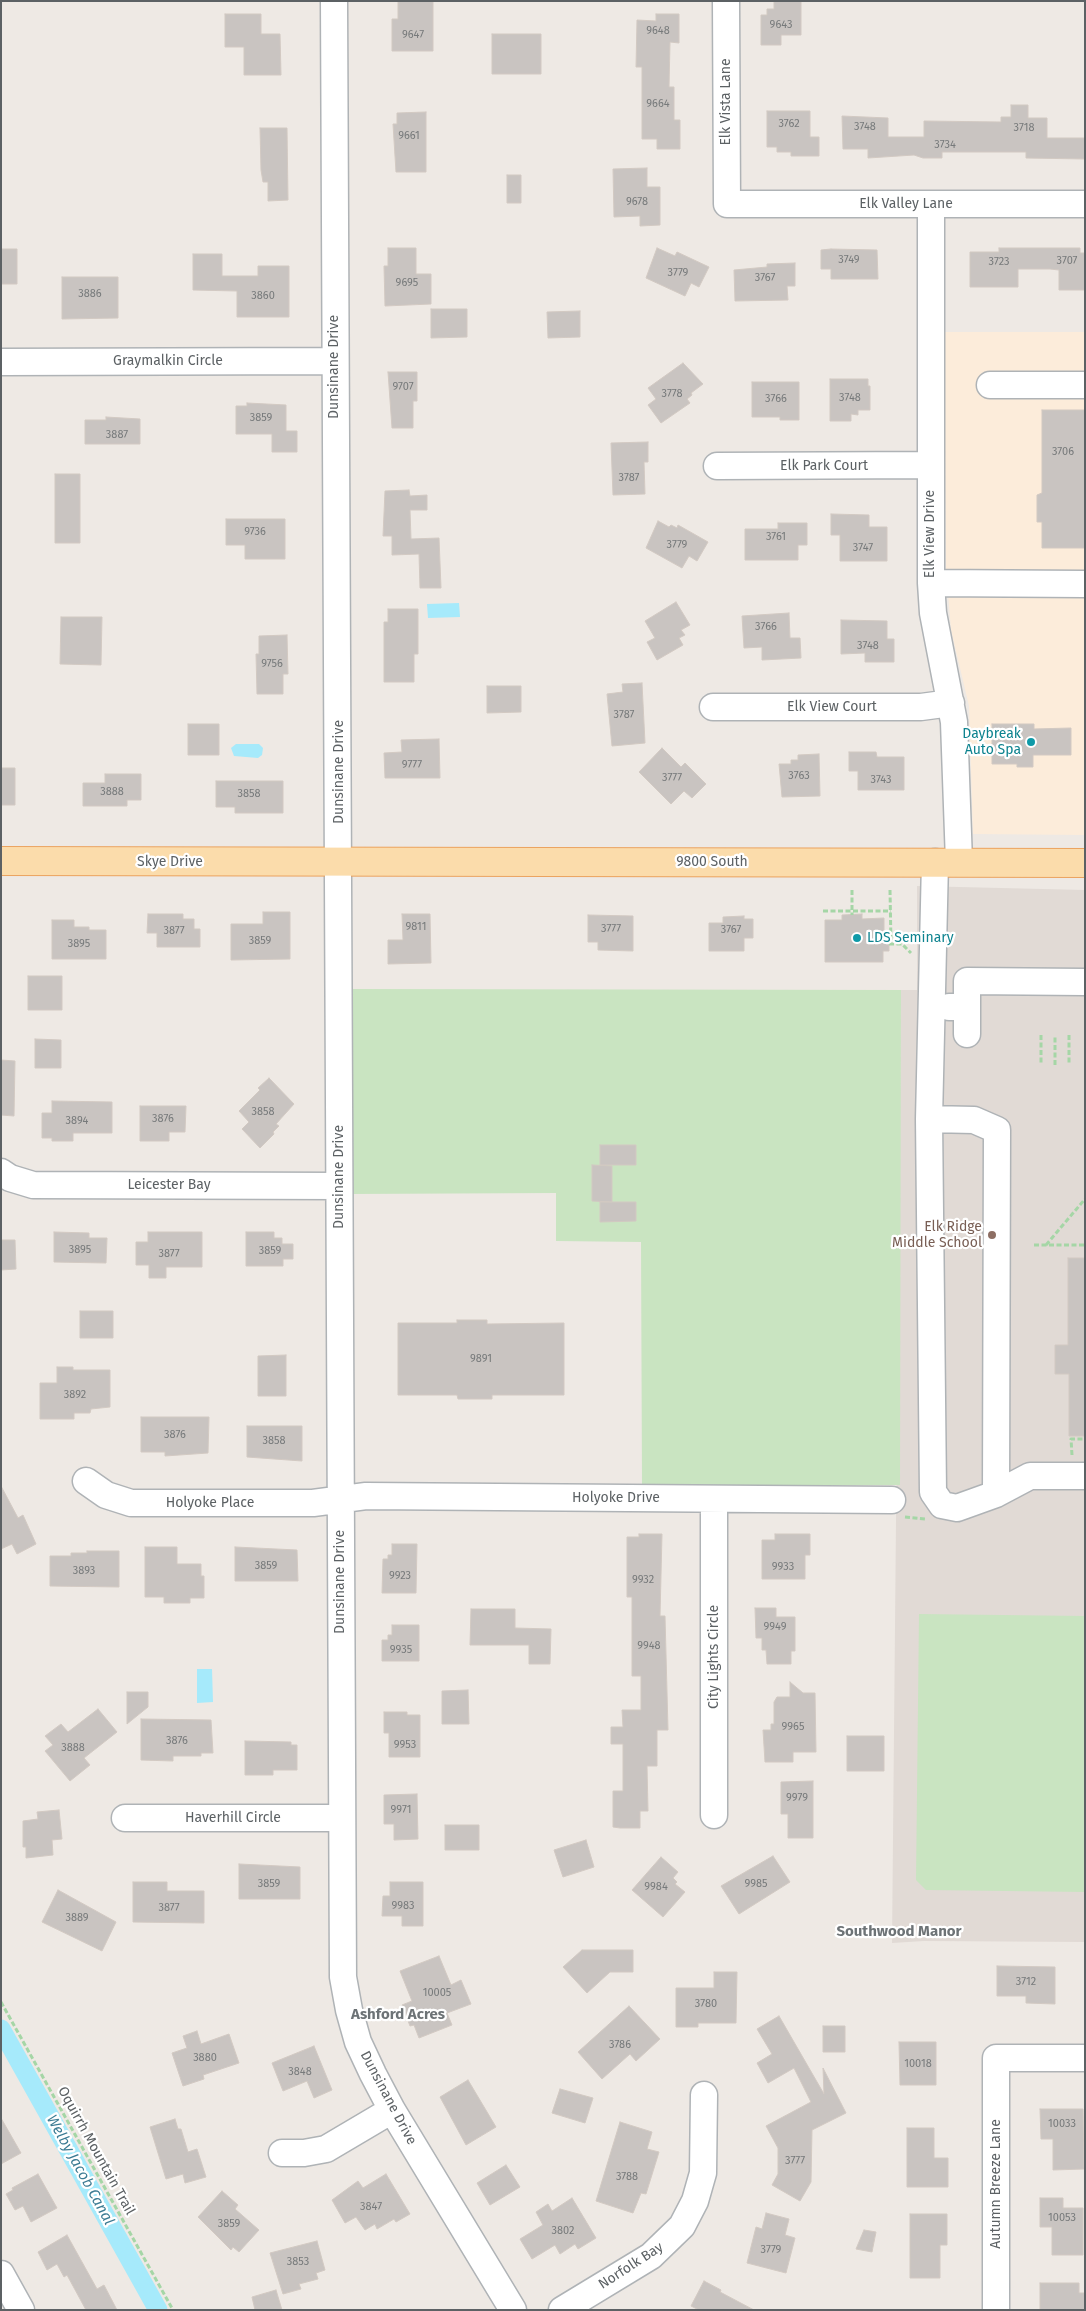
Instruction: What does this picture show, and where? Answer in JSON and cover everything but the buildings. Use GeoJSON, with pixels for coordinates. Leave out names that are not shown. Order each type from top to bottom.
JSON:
{"type":"FeatureCollection","features":[{"type":"Feature","properties":{"kind":"main road","name":"Skye Drive"},"geometry":{"type":"LineString","coordinates":[[1,861],[339,862]]}},
{"type":"Feature","properties":{"kind":"main road","name":"9800 South"},"geometry":{"type":"LineString","coordinates":[[339,862],[1085,863]]}},
{"type":"Feature","properties":{"kind":"street","name":"Dunsinane Drive"},"geometry":{"type":"LineString","coordinates":[[334,1],[334,361],[339,862],[341,1944],[343,1977],[348,2010],[358,2042],[392,2110],[513,2310]]}},
{"type":"Feature","properties":{"kind":"street","name":"Elk Vista Lane"},"geometry":{"type":"LineString","coordinates":[[726,1],[727,204]]}},
{"type":"Feature","properties":{"kind":"street","name":"Elk Valley Lane"},"geometry":{"type":"LineString","coordinates":[[727,204],[1085,204]]}},
{"type":"Feature","properties":{"kind":"street","name":"Elk View Drive"},"geometry":{"type":"LineString","coordinates":[[930,204],[930,583],[933,613],[951,703],[956,742],[947,862],[931,1007],[929,1120],[933,1492],[942,1505],[957,1508],[996,1494],[1030,1476],[1085,1476]]}},
{"type":"Feature","properties":{"kind":"street","name":"Graymalkin Circle"},"geometry":{"type":"LineString","coordinates":[[1,362],[334,361]]}},
{"type":"Feature","properties":{"kind":"street"},"geometry":{"type":"LineString","coordinates":[[990,385],[1085,385]]}},
{"type":"Feature","properties":{"kind":"street","name":"Elk Park Court"},"geometry":{"type":"LineString","coordinates":[[717,466],[930,465]]}},
{"type":"Feature","properties":{"kind":"street"},"geometry":{"type":"LineString","coordinates":[[930,583],[1085,584]]}},
{"type":"Feature","properties":{"kind":"street","name":"Elk View Court"},"geometry":{"type":"LineString","coordinates":[[713,707],[921,707],[951,703]]}},
{"type":"Feature","properties":{"kind":"street"},"geometry":{"type":"LineString","coordinates":[[967,1034],[967,981],[1085,982]]}},
{"type":"Feature","properties":{"kind":"street"},"geometry":{"type":"LineString","coordinates":[[931,1007],[967,1007]]}},
{"type":"Feature","properties":{"kind":"street"},"geometry":{"type":"LineString","coordinates":[[929,1120],[974,1120],[997,1130],[996,1494]]}},
{"type":"Feature","properties":{"kind":"street","name":"Leicester Bay"},"geometry":{"type":"LineString","coordinates":[[1,1172],[10,1178],[34,1185],[340,1186]]}},
{"type":"Feature","properties":{"kind":"street","name":"Holyoke Place"},"geometry":{"type":"LineString","coordinates":[[86,1481],[106,1495],[131,1503],[313,1503],[340,1500]]}},
{"type":"Feature","properties":{"kind":"street","name":"Holyoke Drive"},"geometry":{"type":"LineString","coordinates":[[340,1500],[366,1496],[714,1499],[896,1508]]}},
{"type":"Feature","properties":{"kind":"street","name":"City Lights Circle"},"geometry":{"type":"LineString","coordinates":[[714,1499],[714,1815]]}},
{"type":"Feature","properties":{"kind":"street","name":"Haverhill Circle"},"geometry":{"type":"LineString","coordinates":[[125,1818],[341,1818]]}},
{"type":"Feature","properties":{"kind":"street","name":"Autumn Breeze Lane"},"geometry":{"type":"LineString","coordinates":[[996,2310],[996,2058],[1085,2058]]}},
{"type":"Feature","properties":{"kind":"street","name":"Norfolk Bay"},"geometry":{"type":"LineString","coordinates":[[562,2310],[651,2256],[682,2226],[695,2201],[703,2173],[704,2095]]}},
{"type":"Feature","properties":{"kind":"street"},"geometry":{"type":"LineString","coordinates":[[282,2152],[304,2153],[326,2149],[392,2110]]}},
{"type":"Feature","properties":{"kind":"street"},"geometry":{"type":"LineString","coordinates":[[1,2274],[21,2310]]}},
{"type":"Feature","properties":{"kind":"path"},"geometry":{"type":"LineString","coordinates":[[852,890],[852,913]]}},
{"type":"Feature","properties":{"kind":"path"},"geometry":{"type":"LineString","coordinates":[[890,890],[890,944],[902,944],[908,950]]}},
{"type":"Feature","properties":{"kind":"path"},"geometry":{"type":"LineString","coordinates":[[823,911],[852,913],[890,911]]}},
{"type":"Feature","properties":{"kind":"path"},"geometry":{"type":"LineString","coordinates":[[1041,1035],[1041,1065]]}},
{"type":"Feature","properties":{"kind":"path"},"geometry":{"type":"LineString","coordinates":[[1054,1065],[1055,1035]]}},
{"type":"Feature","properties":{"kind":"path"},"geometry":{"type":"LineString","coordinates":[[1069,1035],[1069,1065]]}},
{"type":"Feature","properties":{"kind":"path"},"geometry":{"type":"LineString","coordinates":[[1046,1245],[1085,1199]]}},
{"type":"Feature","properties":{"kind":"path"},"geometry":{"type":"LineString","coordinates":[[1034,1245],[1085,1244]]}},
{"type":"Feature","properties":{"kind":"path"},"geometry":{"type":"LineString","coordinates":[[1062,1455],[1072,1455],[1072,1439],[1085,1439]]}},
{"type":"Feature","properties":{"kind":"path"},"geometry":{"type":"LineString","coordinates":[[896,1508],[927,1520]]}},
{"type":"Feature","properties":{"kind":"path","name":"Oquirrh Mountain Trail"},"geometry":{"type":"LineString","coordinates":[[1,2002],[173,2310]]}},
{"type":"Feature","properties":{"kind":"shaded area"},"geometry":{"type":"Polygon","coordinates":[[[944,332],[1085,332],[1085,835],[973,834],[969,706],[951,630],[946,568],[944,332]]]}},
{"type":"Feature","properties":{"kind":"shaded area","name":"Elk Ridge Middle School"},"geometry":{"type":"Polygon","coordinates":[[[917,886],[1085,890],[1085,1942],[924,1941],[892,1943],[901,990],[917,990],[917,886]]]}},
{"type":"Feature","properties":{"kind":"green space"},"geometry":{"type":"Polygon","coordinates":[[[350,989],[901,990],[900,1485],[642,1486],[641,1242],[556,1241],[556,1193],[349,1194],[350,989]]]}},
{"type":"Feature","properties":{"kind":"green space"},"geometry":{"type":"Polygon","coordinates":[[[919,1614],[1085,1616],[1085,1892],[926,1890],[916,1880],[919,1614]]]}},
{"type":"Feature","properties":{"kind":"water"},"geometry":{"type":"Polygon","coordinates":[[[459,603],[460,617],[428,618],[427,604],[459,603]]]}},
{"type":"Feature","properties":{"kind":"water"},"geometry":{"type":"Polygon","coordinates":[[[236,744],[259,744],[263,748],[262,755],[258,758],[234,756],[231,748],[236,744]]]}},
{"type":"Feature","properties":{"kind":"water"},"geometry":{"type":"Polygon","coordinates":[[[197,1669],[212,1669],[213,1702],[197,1703],[197,1669]]]}},
{"type":"Feature","properties":{"kind":"waterway","name":"Welby Jacob Canal"},"geometry":{"type":"LineString","coordinates":[[1,2029],[158,2310]]}},
{"type":"Feature","properties":{"kind":"place","name":"Daybreak Auto Spa"},"geometry":{"type":"Point","coordinates":[1031,742]}},
{"type":"Feature","properties":{"kind":"place","name":"LDS Seminary"},"geometry":{"type":"Point","coordinates":[857,938]}},
{"type":"Feature","properties":{"kind":"place","name":"Elk Ridge Middle School"},"geometry":{"type":"Point","coordinates":[992,1235]}},
{"type":"Feature","properties":{"kind":"district","name":"Southwood Manor"},"geometry":{"type":"Point","coordinates":[899,1932]}},
{"type":"Feature","properties":{"kind":"district","name":"Ashford Acres"},"geometry":{"type":"Point","coordinates":[398,2015]}}]}
